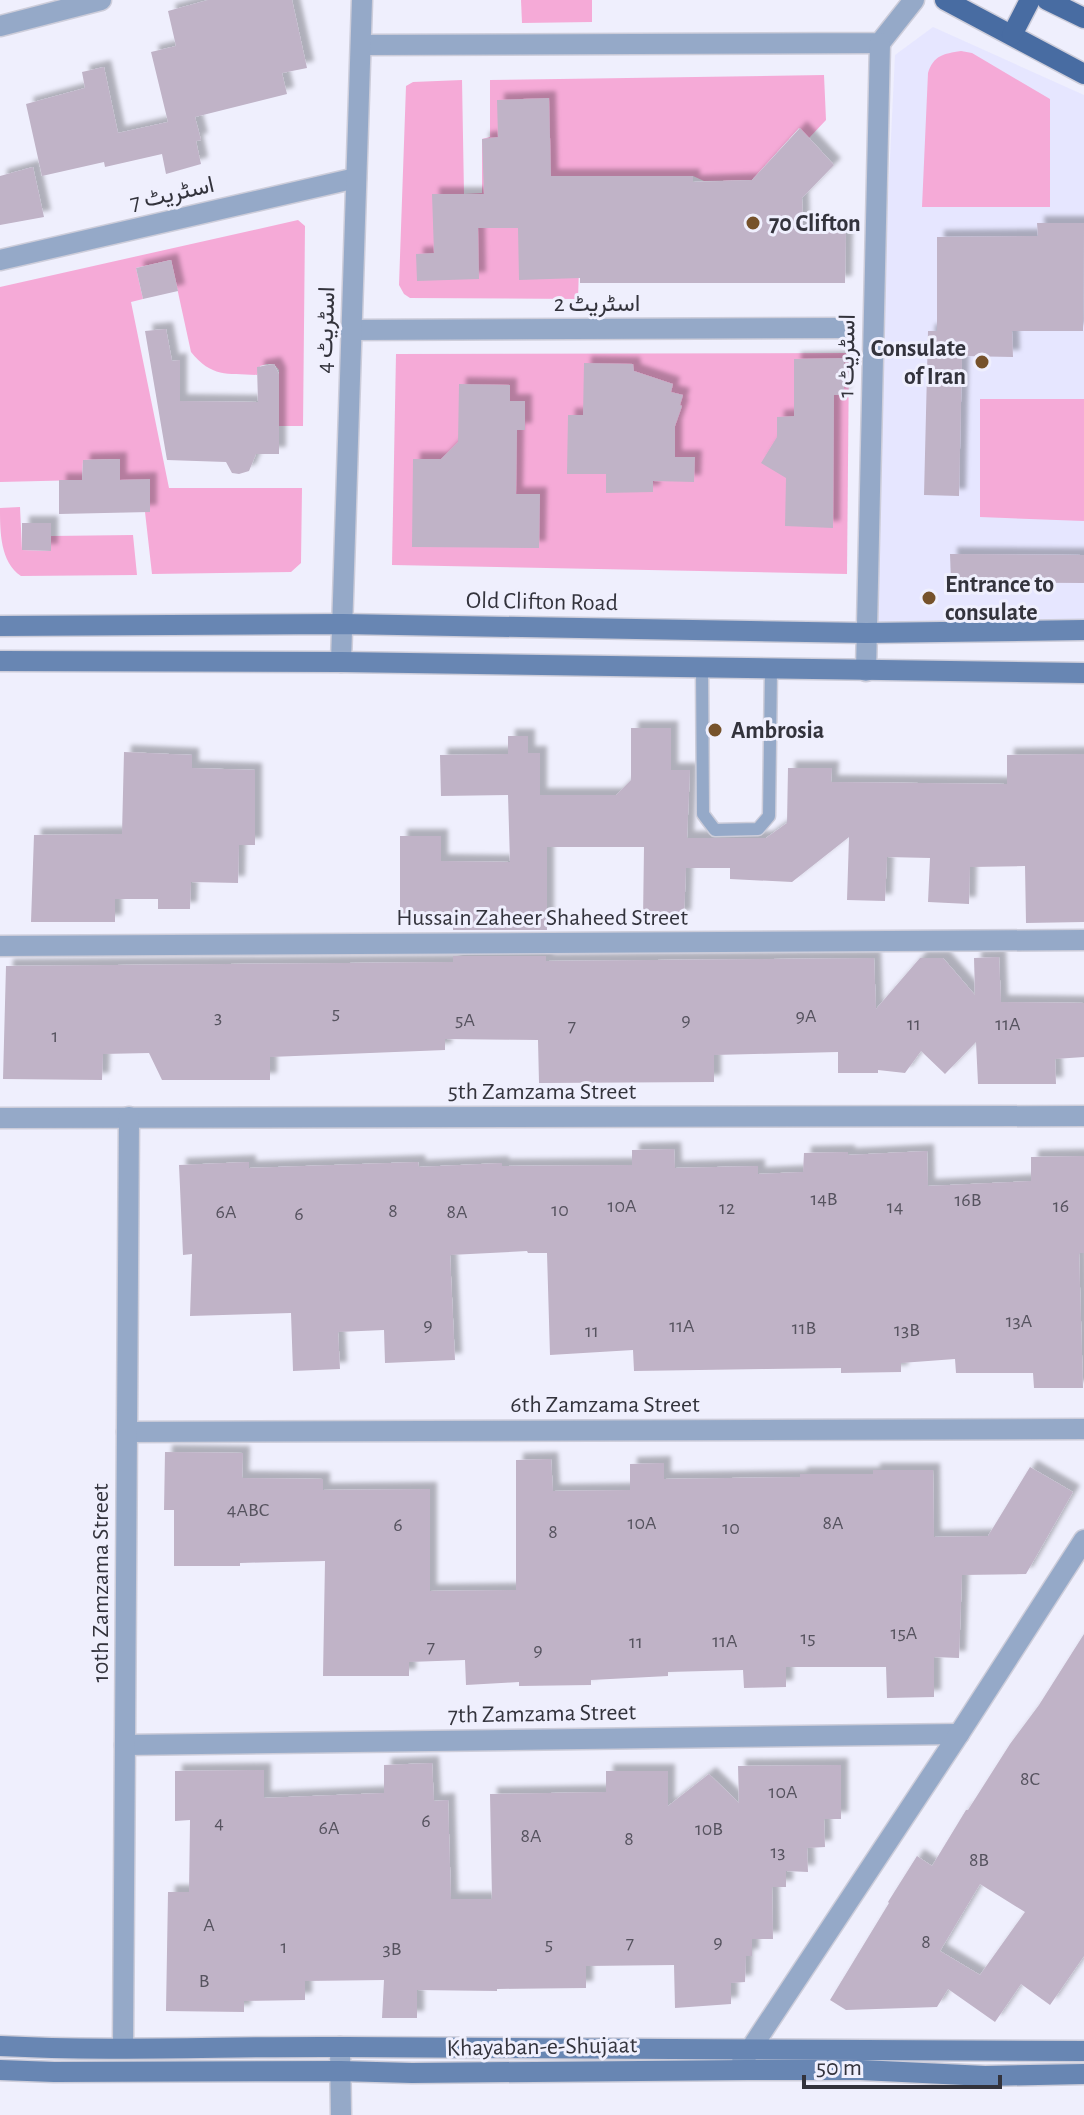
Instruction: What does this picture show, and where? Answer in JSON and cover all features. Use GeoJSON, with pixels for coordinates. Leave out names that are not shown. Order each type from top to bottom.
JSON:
{"type":"FeatureCollection","features":[{"type":"Feature","properties":{"kind":"main road"},"geometry":{"type":"LineString","coordinates":[[945,0],[1084,74]]}},
{"type":"Feature","properties":{"kind":"main road"},"geometry":{"type":"LineString","coordinates":[[1012,35],[1030,0]]}},
{"type":"Feature","properties":{"kind":"main road"},"geometry":{"type":"LineString","coordinates":[[1047,0],[1084,18]]}},
{"type":"Feature","properties":{"kind":"street"},"geometry":{"type":"LineString","coordinates":[[0,26],[101,0]]}},
{"type":"Feature","properties":{"kind":"street","name":"اسٹریٹ 4"},"geometry":{"type":"LineString","coordinates":[[341,662],[362,0]]}},
{"type":"Feature","properties":{"kind":"street"},"geometry":{"type":"LineString","coordinates":[[362,45],[880,43],[914,0]]}},
{"type":"Feature","properties":{"kind":"street","name":"اسٹریٹ 1"},"geometry":{"type":"LineString","coordinates":[[866,671],[880,43]]}},
{"type":"Feature","properties":{"kind":"street","name":"اسٹریٹ 7"},"geometry":{"type":"LineString","coordinates":[[0,260],[356,178]]}},
{"type":"Feature","properties":{"kind":"street","name":"اسٹریٹ 2"},"geometry":{"type":"LineString","coordinates":[[350,330],[843,328]]}},
{"type":"Feature","properties":{"kind":"street","name":"Old Clifton Road"},"geometry":{"type":"LineString","coordinates":[[0,626],[342,624],[866,633],[1084,630]]}},
{"type":"Feature","properties":{"kind":"street"},"geometry":{"type":"LineString","coordinates":[[0,661],[341,662],[1084,673]]}},
{"type":"Feature","properties":{"kind":"street","name":"Hussain Zaheer Shaheed Street"},"geometry":{"type":"LineString","coordinates":[[0,946],[1084,940]]}},
{"type":"Feature","properties":{"kind":"street","name":"5th Zamzama Street"},"geometry":{"type":"LineString","coordinates":[[0,1118],[1084,1116]]}},
{"type":"Feature","properties":{"kind":"street","name":"10th Zamzama Street"},"geometry":{"type":"LineString","coordinates":[[123,2048],[129,1117]]}},
{"type":"Feature","properties":{"kind":"street","name":"6th Zamzama Street"},"geometry":{"type":"LineString","coordinates":[[127,1432],[1084,1429]]}},
{"type":"Feature","properties":{"kind":"street"},"geometry":{"type":"LineString","coordinates":[[736,2070],[1084,1540]]}},
{"type":"Feature","properties":{"kind":"street","name":"7th Zamzama Street"},"geometry":{"type":"LineString","coordinates":[[125,1745],[959,1734]]}},
{"type":"Feature","properties":{"kind":"street","name":"Khayaban-e-Shujaat"},"geometry":{"type":"LineString","coordinates":[[0,2046],[1084,2051]]}},
{"type":"Feature","properties":{"kind":"street"},"geometry":{"type":"LineString","coordinates":[[340,2047],[341,2115]]}},
{"type":"Feature","properties":{"kind":"street","name":"Khayaban-e-Shujaat"},"geometry":{"type":"LineString","coordinates":[[0,2070],[427,2073],[861,2070],[985,2076],[1084,2074]]}},
{"type":"Feature","properties":{"kind":"lane"},"geometry":{"type":"LineString","coordinates":[[702,668],[703,814],[715,830],[758,829],[769,816],[771,669]]}},
{"type":"Feature","properties":{"kind":"shaded area"},"geometry":{"type":"Polygon","coordinates":[[[521,0],[592,0],[592,22],[522,23],[521,0]]]}},
{"type":"Feature","properties":{"kind":"shaded area","name":"Consulate of Iran"},"geometry":{"type":"Polygon","coordinates":[[[933,27],[1084,95],[1084,630],[867,633],[895,55],[933,27]]]}},
{"type":"Feature","properties":{"kind":"shaded area"},"geometry":{"type":"Polygon","coordinates":[[[961,51],[972,53],[1050,99],[1050,207],[922,207],[928,73],[940,56],[961,51]]]}},
{"type":"Feature","properties":{"kind":"shaded area"},"geometry":{"type":"Polygon","coordinates":[[[824,75],[826,120],[809,138],[799,128],[752,180],[704,181],[693,176],[582,176],[578,299],[410,298],[399,285],[406,86],[413,82],[462,80],[464,194],[482,193],[482,139],[490,137],[490,80],[824,75]]]}},
{"type":"Feature","properties":{"kind":"shaded area"},"geometry":{"type":"Polygon","coordinates":[[[298,220],[305,226],[303,426],[279,426],[279,370],[274,364],[260,366],[257,375],[228,374],[206,366],[191,352],[171,260],[136,268],[143,299],[131,302],[169,488],[302,488],[301,563],[291,572],[152,574],[145,512],[150,512],[150,480],[120,480],[120,459],[83,460],[82,480],[0,482],[0,287],[298,220]]]}},
{"type":"Feature","properties":{"kind":"shaded area"},"geometry":{"type":"Polygon","coordinates":[[[849,353],[847,574],[392,565],[396,354],[849,353]]]}},
{"type":"Feature","properties":{"kind":"shaded area"},"geometry":{"type":"Polygon","coordinates":[[[980,399],[1084,399],[1084,521],[980,517],[980,399]]]}},
{"type":"Feature","properties":{"kind":"shaded area"},"geometry":{"type":"Polygon","coordinates":[[[20,507],[22,550],[51,551],[51,536],[133,535],[137,575],[21,576],[5,554],[0,517],[0,508],[20,507]]]}},
{"type":"Feature","properties":{"kind":"building"},"geometry":{"type":"Polygon","coordinates":[[[208,0],[292,0],[307,68],[282,73],[287,94],[195,117],[201,140],[196,141],[201,164],[166,174],[162,154],[105,167],[104,162],[42,176],[26,104],[85,88],[82,72],[104,67],[118,133],[168,122],[151,52],[176,46],[168,11],[208,0]]]}},
{"type":"Feature","properties":{"kind":"building"},"geometry":{"type":"Polygon","coordinates":[[[549,98],[551,176],[693,176],[693,182],[752,180],[800,128],[834,165],[802,198],[803,228],[846,228],[845,283],[580,283],[580,278],[519,280],[518,228],[478,228],[479,279],[417,281],[416,254],[434,253],[432,194],[484,194],[482,139],[498,137],[497,100],[549,98]]]}},
{"type":"Feature","properties":{"kind":"building"},"geometry":{"type":"Polygon","coordinates":[[[33,167],[44,217],[0,225],[0,176],[33,167]]]}},
{"type":"Feature","properties":{"kind":"building"},"geometry":{"type":"Polygon","coordinates":[[[1037,223],[1084,223],[1083,331],[1012,331],[1013,357],[962,356],[959,496],[924,495],[928,331],[937,331],[937,237],[1038,236],[1037,223]]]}},
{"type":"Feature","properties":{"kind":"building"},"geometry":{"type":"Polygon","coordinates":[[[171,260],[178,291],[143,299],[136,268],[171,260]]]}},
{"type":"Feature","properties":{"kind":"building"},"geometry":{"type":"Polygon","coordinates":[[[166,329],[172,361],[180,360],[180,401],[258,402],[257,367],[274,364],[279,374],[279,454],[256,454],[249,471],[239,474],[232,473],[226,462],[167,460],[145,331],[166,329]]]}},
{"type":"Feature","properties":{"kind":"building"},"geometry":{"type":"Polygon","coordinates":[[[844,358],[844,395],[834,395],[833,528],[785,526],[786,478],[761,463],[777,437],[777,417],[794,416],[794,359],[844,358]]]}},
{"type":"Feature","properties":{"kind":"building"},"geometry":{"type":"Polygon","coordinates":[[[584,363],[633,364],[634,371],[673,384],[671,392],[683,395],[675,426],[675,457],[695,457],[694,482],[653,481],[653,492],[606,493],[606,474],[567,474],[568,415],[583,415],[584,363]]]}},
{"type":"Feature","properties":{"kind":"building"},"geometry":{"type":"Polygon","coordinates":[[[459,384],[510,385],[510,401],[525,401],[525,430],[517,430],[516,494],[540,494],[539,548],[412,547],[413,459],[441,459],[458,442],[459,384]]]}},
{"type":"Feature","properties":{"kind":"building"},"geometry":{"type":"Polygon","coordinates":[[[120,459],[120,480],[150,479],[150,512],[59,514],[59,480],[82,480],[83,460],[120,459]]]}},
{"type":"Feature","properties":{"kind":"building"},"geometry":{"type":"Polygon","coordinates":[[[22,523],[51,523],[51,551],[22,550],[22,523]]]}},
{"type":"Feature","properties":{"kind":"building"},"geometry":{"type":"Polygon","coordinates":[[[950,554],[1084,555],[1084,583],[951,582],[950,554]]]}},
{"type":"Feature","properties":{"kind":"building"},"geometry":{"type":"Polygon","coordinates":[[[631,728],[671,728],[671,770],[690,770],[687,838],[766,838],[787,823],[788,768],[832,768],[831,782],[1007,784],[1007,755],[1084,754],[1084,922],[1026,923],[1025,866],[970,867],[969,904],[928,902],[930,858],[887,857],[885,901],[847,900],[849,837],[792,882],[730,879],[730,868],[686,868],[684,917],[643,919],[644,847],[547,847],[547,930],[453,930],[453,917],[400,916],[400,836],[441,836],[441,861],[510,862],[508,795],[441,796],[440,755],[508,754],[508,736],[528,736],[528,753],[540,753],[540,795],[616,795],[631,780],[631,728]]]}},
{"type":"Feature","properties":{"kind":"building"},"geometry":{"type":"Polygon","coordinates":[[[124,752],[192,755],[192,768],[255,770],[255,845],[239,845],[238,883],[191,882],[190,909],[158,909],[158,899],[115,899],[115,922],[31,922],[34,835],[122,834],[124,752]]]}},
{"type":"Feature","properties":{"kind":"building"},"geometry":{"type":"Polygon","coordinates":[[[453,956],[546,956],[546,961],[874,958],[876,1009],[920,958],[943,958],[975,995],[974,958],[999,957],[1001,1002],[1084,1003],[1084,1057],[1055,1059],[1056,1084],[978,1084],[976,1042],[945,1074],[921,1051],[905,1073],[878,1070],[878,1073],[838,1073],[838,1052],[714,1055],[714,1082],[539,1083],[538,1040],[445,1039],[445,1050],[270,1057],[270,1080],[162,1080],[149,1053],[103,1054],[102,1080],[3,1079],[6,966],[453,962],[453,956]]]}},
{"type":"Feature","properties":{"kind":"building"},"geometry":{"type":"Polygon","coordinates":[[[674,1149],[675,1168],[758,1166],[758,1174],[803,1172],[804,1153],[848,1152],[848,1155],[927,1151],[928,1186],[1031,1181],[1031,1157],[1084,1156],[1084,1253],[1079,1253],[1083,1388],[1034,1388],[1033,1373],[956,1373],[955,1359],[901,1363],[901,1372],[841,1373],[841,1368],[634,1371],[633,1350],[550,1355],[547,1253],[527,1251],[450,1255],[455,1360],[385,1363],[384,1330],[338,1332],[340,1369],[293,1371],[291,1313],[190,1316],[192,1254],[183,1255],[179,1165],[249,1162],[249,1168],[418,1162],[419,1167],[502,1163],[502,1166],[632,1165],[632,1150],[674,1149]]]}},
{"type":"Feature","properties":{"kind":"building"},"geometry":{"type":"Polygon","coordinates":[[[165,1452],[243,1453],[242,1478],[323,1479],[323,1490],[430,1489],[430,1591],[516,1590],[516,1460],[551,1459],[553,1491],[630,1490],[630,1464],[664,1463],[664,1479],[800,1477],[800,1474],[873,1474],[873,1470],[933,1470],[934,1537],[988,1536],[1030,1467],[1073,1492],[1026,1574],[962,1575],[959,1658],[934,1657],[934,1697],[887,1698],[886,1667],[786,1667],[786,1687],[744,1688],[743,1670],[668,1672],[668,1676],[591,1680],[591,1685],[519,1686],[519,1682],[466,1685],[465,1660],[409,1662],[409,1676],[323,1676],[325,1561],[174,1566],[174,1510],[164,1510],[165,1452]]]}},
{"type":"Feature","properties":{"kind":"building"},"geometry":{"type":"Polygon","coordinates":[[[1084,1634],[1084,1956],[1050,2005],[1021,1984],[995,2022],[948,1989],[937,2007],[846,2010],[830,2000],[917,1856],[932,1866],[966,1810],[1084,1634]],[[980,1884],[940,1951],[980,1975],[1025,1912],[980,1884]]]}},
{"type":"Feature","properties":{"kind":"building"},"geometry":{"type":"Polygon","coordinates":[[[432,1763],[434,1801],[448,1800],[451,1899],[492,1899],[490,1794],[606,1792],[606,1771],[668,1771],[668,1806],[709,1774],[739,1803],[738,1766],[841,1765],[841,1819],[824,1819],[825,1847],[807,1848],[808,1872],[786,1871],[786,1887],[772,1887],[773,1939],[752,1939],[752,1956],[746,1956],[745,1982],[731,1983],[731,2004],[675,2008],[674,1965],[586,1966],[586,1988],[417,1990],[417,2018],[382,2018],[384,1980],[305,1981],[305,2000],[244,2001],[244,2012],[166,2011],[168,1892],[189,1892],[190,1820],[175,1821],[175,1771],[264,1770],[264,1798],[384,1793],[384,1765],[432,1763]]]}},
{"type":"Feature","properties":{"kind":"place","name":"70 Clifton"},"geometry":{"type":"Point","coordinates":[753,223]}},
{"type":"Feature","properties":{"kind":"place","name":"Consulate of Iran"},"geometry":{"type":"Point","coordinates":[982,362]}},
{"type":"Feature","properties":{"kind":"place","name":"Entrance to consulate"},"geometry":{"type":"Point","coordinates":[929,598]}},
{"type":"Feature","properties":{"kind":"place","name":"Ambrosia"},"geometry":{"type":"Point","coordinates":[715,730]}}]}
